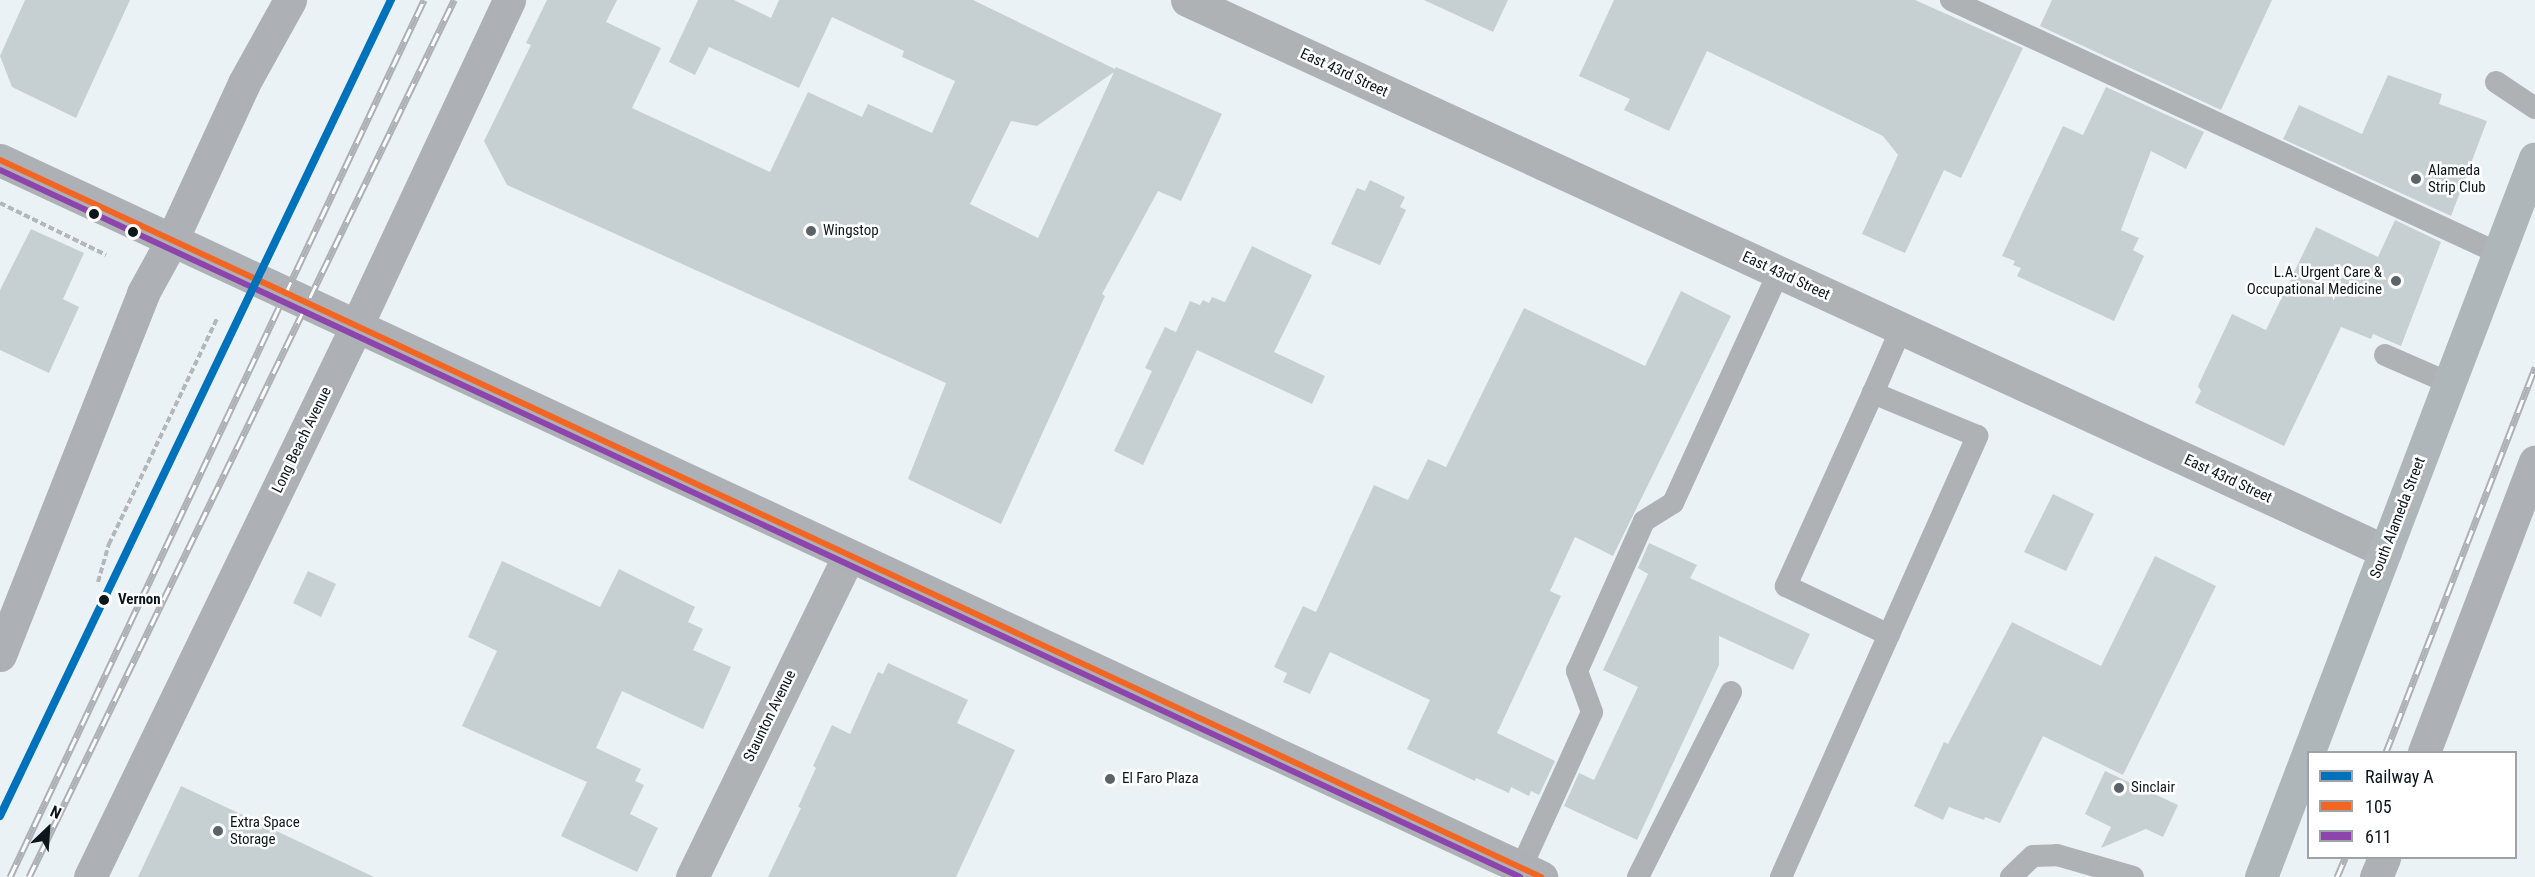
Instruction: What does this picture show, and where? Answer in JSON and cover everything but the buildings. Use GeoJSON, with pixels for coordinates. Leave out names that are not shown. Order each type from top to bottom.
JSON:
{"type":"FeatureCollection","features":[{"type":"Feature","properties":{"kind":"main road"},"geometry":{"type":"LineString","coordinates":[[0,655],[143,293],[171,242],[244,83],[290,0]]}},
{"type":"Feature","properties":{"kind":"main road","name":"Long Beach Avenue"},"geometry":{"type":"LineString","coordinates":[[90,877],[356,327],[509,0]]}},
{"type":"Feature","properties":{"kind":"main road","name":"South Alameda Street"},"geometry":{"type":"LineString","coordinates":[[2309,751],[2535,158]]}},
{"type":"Feature","properties":{"kind":"main road"},"geometry":{"type":"LineString","coordinates":[[0,160],[171,242],[1531,872]]}},
{"type":"Feature","properties":{"kind":"main road"},"geometry":{"type":"LineString","coordinates":[[2425,751],[2535,461]]}},
{"type":"Feature","properties":{"kind":"main road","name":"South Alameda Street"},"geometry":{"type":"LineString","coordinates":[[2261,877],[2307,756]]}},
{"type":"Feature","properties":{"kind":"main road"},"geometry":{"type":"LineString","coordinates":[[2376,877],[2384,859]]}},
{"type":"Feature","properties":{"kind":"street","name":"East 43rd Street"},"geometry":{"type":"LineString","coordinates":[[1187,0],[2385,551]]}},
{"type":"Feature","properties":{"kind":"street","name":"Staunton Avenue"},"geometry":{"type":"LineString","coordinates":[[692,877],[849,555]]}},
{"type":"Feature","properties":{"kind":"lane"},"geometry":{"type":"LineString","coordinates":[[1951,0],[2498,254]]}},
{"type":"Feature","properties":{"kind":"lane"},"geometry":{"type":"LineString","coordinates":[[2496,82],[2535,108]]}},
{"type":"Feature","properties":{"kind":"lane"},"geometry":{"type":"LineString","coordinates":[[1531,872],[1592,712],[1577,671],[1644,521],[1673,503],[1779,272]]}},
{"type":"Feature","properties":{"kind":"lane"},"geometry":{"type":"LineString","coordinates":[[1889,635],[1786,586],[1901,328]]}},
{"type":"Feature","properties":{"kind":"lane"},"geometry":{"type":"LineString","coordinates":[[2385,356],[2449,383]]}},
{"type":"Feature","properties":{"kind":"lane"},"geometry":{"type":"LineString","coordinates":[[1781,877],[1977,436],[1873,393]]}},
{"type":"Feature","properties":{"kind":"lane"},"geometry":{"type":"LineString","coordinates":[[1638,877],[1731,692]]}},
{"type":"Feature","properties":{"kind":"lane"},"geometry":{"type":"LineString","coordinates":[[2011,877],[2033,856],[2057,855],[2133,877]]}},
{"type":"Feature","properties":{"kind":"path"},"geometry":{"type":"LineString","coordinates":[[0,203],[106,255]]}},
{"type":"Feature","properties":{"kind":"path"},"geometry":{"type":"LineString","coordinates":[[98,582],[109,544],[217,320]]}},
{"type":"Feature","properties":{"kind":"railway"},"geometry":{"type":"LineString","coordinates":[[10,877],[424,0]]}},
{"type":"Feature","properties":{"kind":"railway"},"geometry":{"type":"LineString","coordinates":[[29,877],[454,0]]}},
{"type":"Feature","properties":{"kind":"railway"},"geometry":{"type":"LineString","coordinates":[[2386,751],[2535,367]]}},
{"type":"Feature","properties":{"kind":"railway"},"geometry":{"type":"LineString","coordinates":[[2337,877],[2345,859]]}},
{"type":"Feature","properties":{"kind":"rail line","name":"A"},"geometry":{"type":"LineString","coordinates":[[0,816],[391,0]]}},
{"type":"Feature","properties":{"kind":"transit line","name":"105"},"geometry":{"type":"LineString","coordinates":[[0,160],[1541,877]]}},
{"type":"Feature","properties":{"kind":"transit line","name":"611"},"geometry":{"type":"LineString","coordinates":[[0,170],[1520,877]]}},
{"type":"Feature","properties":{"kind":"place","name":"Alameda Strip Club"},"geometry":{"type":"Point","coordinates":[2416,179]}},
{"type":"Feature","properties":{"kind":"place","name":"Wingstop"},"geometry":{"type":"Point","coordinates":[811,231]}},
{"type":"Feature","properties":{"kind":"place","name":"L.A. Urgent Care & Occupational Medicine"},"geometry":{"type":"Point","coordinates":[2396,281]}},
{"type":"Feature","properties":{"kind":"place","name":"Vernon"},"geometry":{"type":"Point","coordinates":[104,600]}},
{"type":"Feature","properties":{"kind":"place","name":"El Faro Plaza"},"geometry":{"type":"Point","coordinates":[1110,779]}},
{"type":"Feature","properties":{"kind":"place","name":"Sinclair"},"geometry":{"type":"Point","coordinates":[2119,788]}},
{"type":"Feature","properties":{"kind":"place","name":"Extra Space Storage"},"geometry":{"type":"Point","coordinates":[218,831]}}]}
